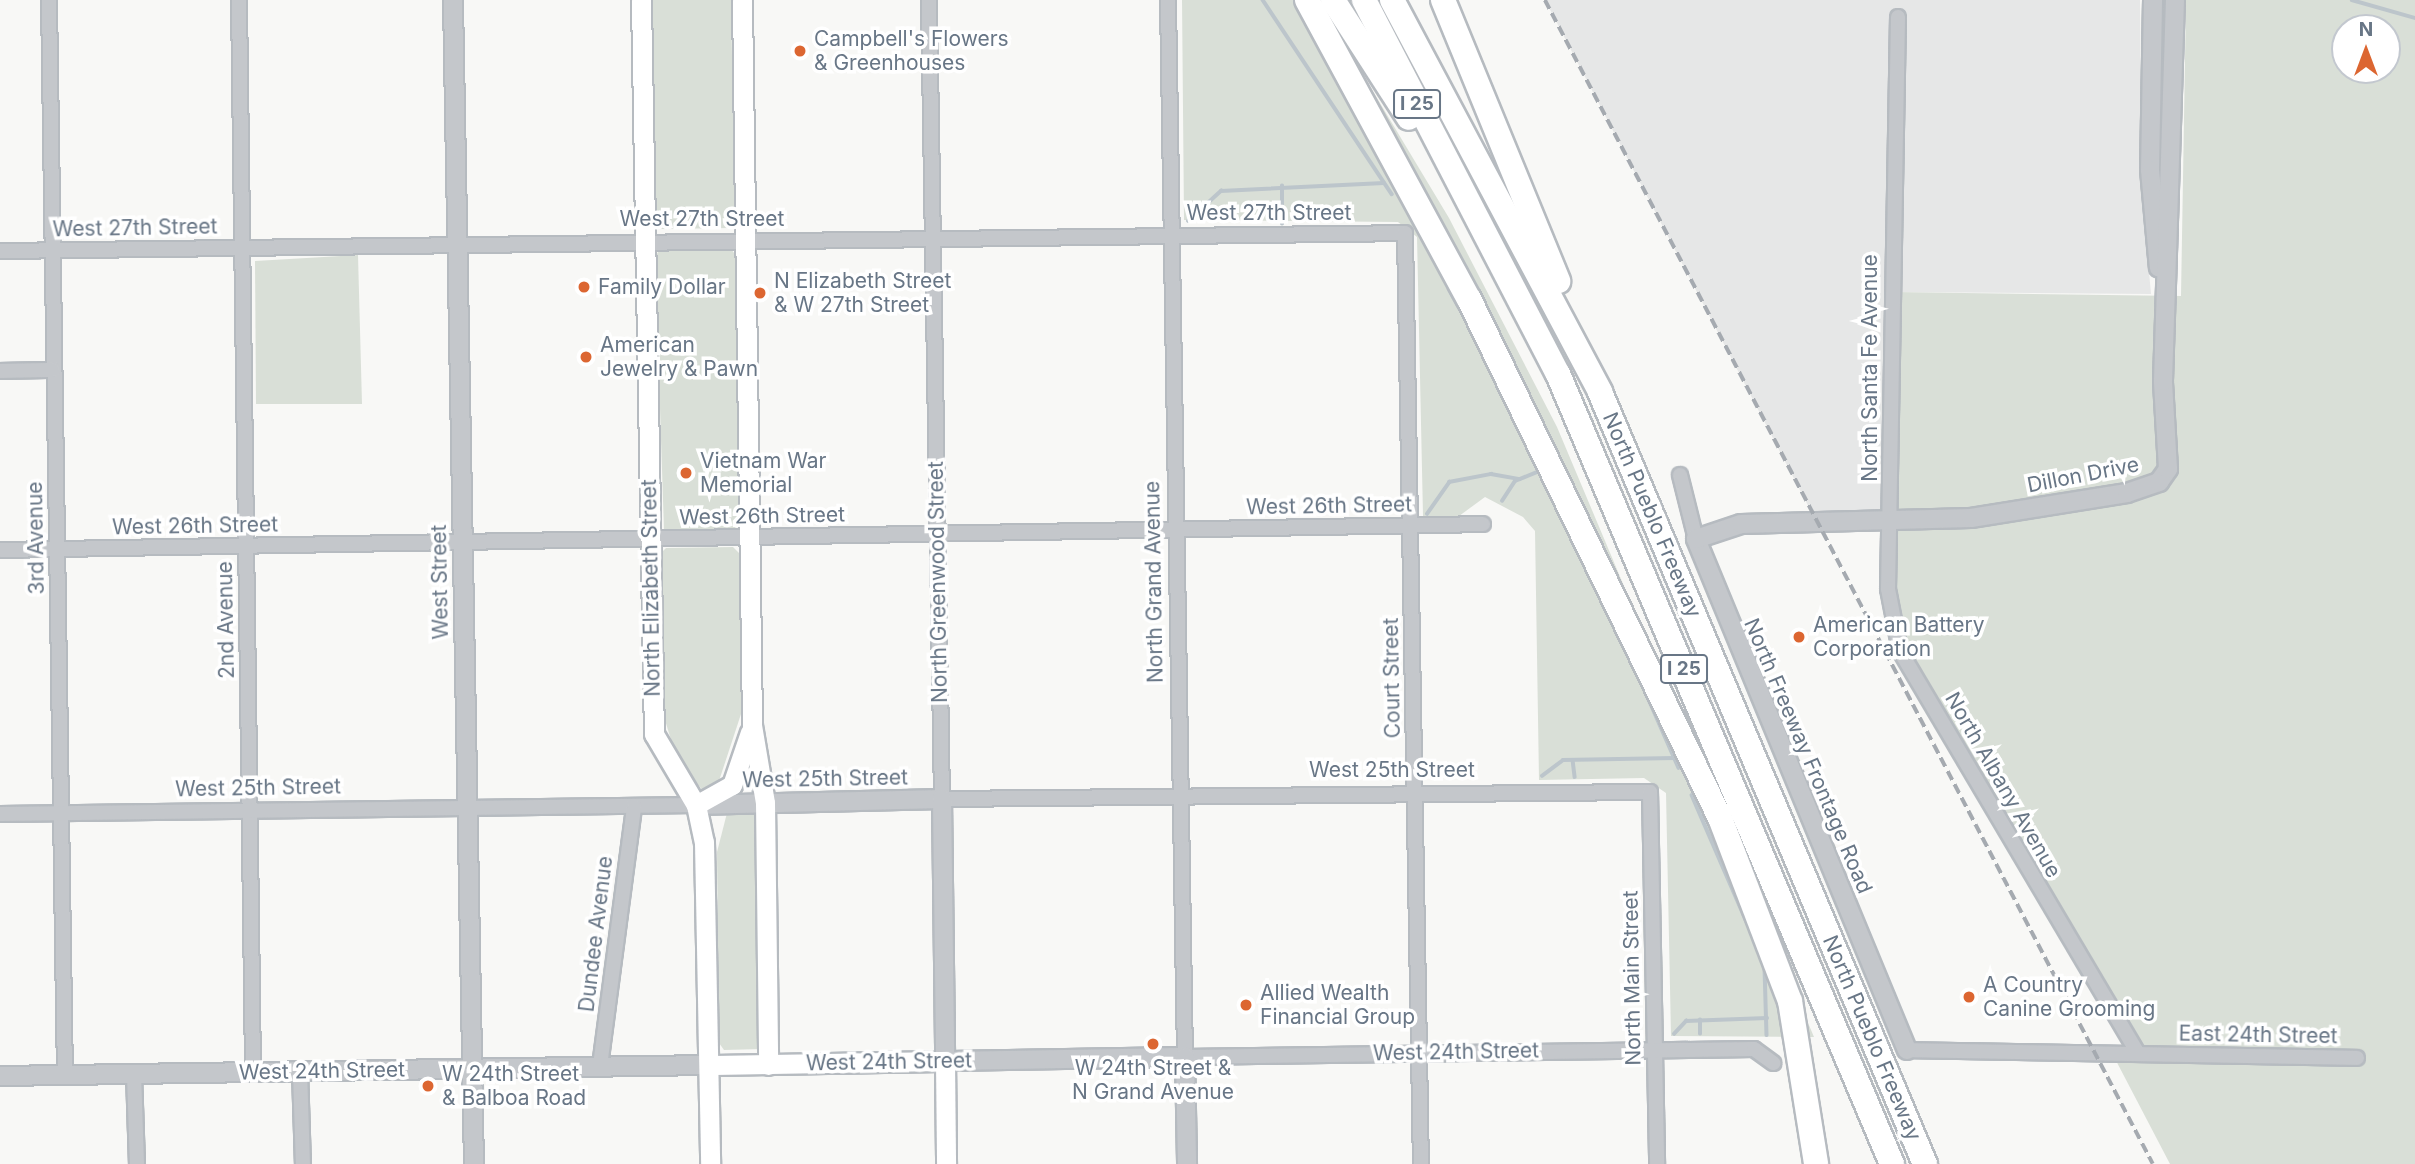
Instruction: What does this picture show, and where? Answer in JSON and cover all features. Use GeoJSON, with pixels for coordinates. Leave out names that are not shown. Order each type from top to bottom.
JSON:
{"type":"FeatureCollection","features":[{"type":"Feature","properties":{"kind":"highway"},"geometry":{"type":"LineString","coordinates":[[1307,0],[1475,311],[1720,818],[1790,1001],[1816,1164]]}},
{"type":"Feature","properties":{"kind":"highway"},"geometry":{"type":"LineString","coordinates":[[1333,0],[1470,208]]}},
{"type":"Feature","properties":{"kind":"highway","name":"North Pueblo Freeway"},"geometry":{"type":"LineString","coordinates":[[1364,0],[1558,374],[1892,1164]]}},
{"type":"Feature","properties":{"kind":"highway","name":"North Pueblo Freeway"},"geometry":{"type":"LineString","coordinates":[[1392,0],[1600,392],[1925,1164]]}},
{"type":"Feature","properties":{"kind":"highway"},"geometry":{"type":"LineString","coordinates":[[1443,0],[1600,392]]}},
{"type":"Feature","properties":{"kind":"main road","name":"North Elizabeth Street"},"geometry":{"type":"LineString","coordinates":[[641,0],[654,734],[696,805],[705,842],[710,1164]]}},
{"type":"Feature","properties":{"kind":"main road"},"geometry":{"type":"LineString","coordinates":[[742,0],[752,725],[765,803],[768,1065]]}},
{"type":"Feature","properties":{"kind":"main road"},"geometry":{"type":"LineString","coordinates":[[696,805],[732,785],[752,725]]}},
{"type":"Feature","properties":{"kind":"main road","name":"West 24th Street"},"geometry":{"type":"LineString","coordinates":[[709,1065],[944,1061]]}},
{"type":"Feature","properties":{"kind":"main road","name":"North Greenwood Street"},"geometry":{"type":"LineString","coordinates":[[944,1061],[946,1164]]}},
{"type":"Feature","properties":{"kind":"street","name":"3rd Avenue"},"geometry":{"type":"LineString","coordinates":[[49,0],[65,1075]]}},
{"type":"Feature","properties":{"kind":"street","name":"2nd Avenue"},"geometry":{"type":"LineString","coordinates":[[239,0],[253,1072]]}},
{"type":"Feature","properties":{"kind":"street","name":"West Street"},"geometry":{"type":"LineString","coordinates":[[453,0],[474,1164]]}},
{"type":"Feature","properties":{"kind":"street","name":"North Greenwood Street"},"geometry":{"type":"LineString","coordinates":[[929,0],[944,1061]]}},
{"type":"Feature","properties":{"kind":"street","name":"North Grand Avenue"},"geometry":{"type":"LineString","coordinates":[[1168,0],[1186,1164]]}},
{"type":"Feature","properties":{"kind":"street","name":"Dillon Drive"},"geometry":{"type":"LineString","coordinates":[[2153,0],[2151,197],[2165,320]]}},
{"type":"Feature","properties":{"kind":"street","name":"Dillon Drive"},"geometry":{"type":"LineString","coordinates":[[1892,520],[1971,518],[2127,494],[2159,482],[2168,469],[2165,320],[2175,0]]}},
{"type":"Feature","properties":{"kind":"street","name":"North Santa Fe Avenue"},"geometry":{"type":"LineString","coordinates":[[1892,520],[1898,17]]}},
{"type":"Feature","properties":{"kind":"street","name":"West 27th Street"},"geometry":{"type":"LineString","coordinates":[[0,251],[646,239],[1405,233]]}},
{"type":"Feature","properties":{"kind":"street","name":"Court Street"},"geometry":{"type":"LineString","coordinates":[[1405,233],[1421,1164]]}},
{"type":"Feature","properties":{"kind":"street"},"geometry":{"type":"LineString","coordinates":[[0,371],[53,370]]}},
{"type":"Feature","properties":{"kind":"street","name":"North Freeway Frontage Road"},"geometry":{"type":"LineString","coordinates":[[1680,475],[1696,538],[1907,1050]]}},
{"type":"Feature","properties":{"kind":"street"},"geometry":{"type":"LineString","coordinates":[[1696,538],[1741,524],[1892,520]]}},
{"type":"Feature","properties":{"kind":"street","name":"North Albany Avenue"},"geometry":{"type":"LineString","coordinates":[[1892,520],[1888,589],[1900,651],[2138,1053]]}},
{"type":"Feature","properties":{"kind":"street","name":"West 26th Street"},"geometry":{"type":"LineString","coordinates":[[0,550],[1483,524]]}},
{"type":"Feature","properties":{"kind":"street","name":"West 25th Street"},"geometry":{"type":"LineString","coordinates":[[0,814],[696,805],[1415,791],[1650,792]]}},
{"type":"Feature","properties":{"kind":"street","name":"North Main Street"},"geometry":{"type":"LineString","coordinates":[[1650,792],[1657,1164]]}},
{"type":"Feature","properties":{"kind":"street","name":"Dundee Avenue"},"geometry":{"type":"LineString","coordinates":[[600,1066],[634,806]]}},
{"type":"Feature","properties":{"kind":"street","name":"West 24th Street"},"geometry":{"type":"LineString","coordinates":[[944,1061],[1754,1049],[1773,1063]]}},
{"type":"Feature","properties":{"kind":"street","name":"East 24th Street"},"geometry":{"type":"LineString","coordinates":[[1907,1050],[2357,1058]]}},
{"type":"Feature","properties":{"kind":"street","name":"West 24th Street"},"geometry":{"type":"LineString","coordinates":[[0,1076],[709,1065]]}},
{"type":"Feature","properties":{"kind":"street"},"geometry":{"type":"LineString","coordinates":[[300,1071],[303,1164]]}},
{"type":"Feature","properties":{"kind":"street"},"geometry":{"type":"LineString","coordinates":[[134,1074],[137,1164]]}},
{"type":"Feature","properties":{"kind":"shaded area"},"geometry":{"type":"Polygon","coordinates":[[[651,0],[731,0],[735,224],[729,228],[662,229],[654,220],[651,0]]]}},
{"type":"Feature","properties":{"kind":"shaded area"},"geometry":{"type":"Polygon","coordinates":[[[1182,0],[1318,0],[1449,218],[1557,427],[1814,1037],[1671,1036],[1666,793],[1644,778],[1539,780],[1535,531],[1523,517],[1485,497],[1455,519],[1423,516],[1417,237],[1398,222],[1184,220],[1182,0]]]}},
{"type":"Feature","properties":{"kind":"shaded area"},"geometry":{"type":"Polygon","coordinates":[[[1545,0],[2140,0],[2142,193],[2151,294],[1894,292],[1893,520],[1816,521],[1545,0]]]}},
{"type":"Feature","properties":{"kind":"shaded area"},"geometry":{"type":"Polygon","coordinates":[[[2186,0],[2415,0],[2415,1164],[2170,1164],[2112,1053],[2137,1053],[1900,651],[1888,589],[1894,292],[2181,296],[2186,0]]]}},
{"type":"Feature","properties":{"kind":"shaded area"},"geometry":{"type":"Polygon","coordinates":[[[730,248],[735,254],[740,524],[732,530],[664,530],[655,257],[660,249],[730,248]]]}},
{"type":"Feature","properties":{"kind":"shaded area"},"geometry":{"type":"Polygon","coordinates":[[[358,255],[362,404],[256,404],[255,261],[358,255]]]}},
{"type":"Feature","properties":{"kind":"shaded area"},"geometry":{"type":"Polygon","coordinates":[[[733,547],[740,554],[742,711],[717,787],[704,792],[677,759],[664,717],[659,555],[666,548],[733,547]]]}},
{"type":"Feature","properties":{"kind":"shaded area"},"geometry":{"type":"Polygon","coordinates":[[[758,811],[762,1049],[724,1050],[719,1043],[717,852],[727,813],[758,811]]]}},
{"type":"Feature","properties":{"kind":"waterway"},"geometry":{"type":"LineString","coordinates":[[1263,0],[1392,194]]}},
{"type":"Feature","properties":{"kind":"waterway"},"geometry":{"type":"LineString","coordinates":[[2352,0],[2415,18]]}},
{"type":"Feature","properties":{"kind":"waterway"},"geometry":{"type":"LineString","coordinates":[[1188,221],[1221,191],[1384,183]]}},
{"type":"Feature","properties":{"kind":"waterway"},"geometry":{"type":"LineString","coordinates":[[1282,186],[1282,224]]}},
{"type":"Feature","properties":{"kind":"waterway"},"geometry":{"type":"LineString","coordinates":[[1449,289],[1460,309]]}},
{"type":"Feature","properties":{"kind":"waterway"},"geometry":{"type":"LineString","coordinates":[[1502,501],[1515,481],[1542,470]]}},
{"type":"Feature","properties":{"kind":"waterway"},"geometry":{"type":"LineString","coordinates":[[1427,514],[1449,482],[1491,474],[1520,479]]}},
{"type":"Feature","properties":{"kind":"waterway"},"geometry":{"type":"LineString","coordinates":[[1644,688],[1679,768]]}},
{"type":"Feature","properties":{"kind":"waterway"},"geometry":{"type":"LineString","coordinates":[[1542,776],[1563,760],[1674,758]]}},
{"type":"Feature","properties":{"kind":"waterway"},"geometry":{"type":"LineString","coordinates":[[1573,760],[1575,777]]}},
{"type":"Feature","properties":{"kind":"waterway"},"geometry":{"type":"LineString","coordinates":[[1692,795],[1747,922]]}},
{"type":"Feature","properties":{"kind":"waterway"},"geometry":{"type":"LineString","coordinates":[[1765,968],[1767,1035]]}},
{"type":"Feature","properties":{"kind":"waterway"},"geometry":{"type":"LineString","coordinates":[[1674,1034],[1686,1021],[1767,1018]]}},
{"type":"Feature","properties":{"kind":"waterway"},"geometry":{"type":"LineString","coordinates":[[1700,1020],[1700,1034]]}},
{"type":"Feature","properties":{"kind":"railway"},"geometry":{"type":"LineString","coordinates":[[1545,0],[2153,1164]]}},
{"type":"Feature","properties":{"kind":"place","name":"Campbell's Flowers & Greenhouses"},"geometry":{"type":"Point","coordinates":[800,51]}},
{"type":"Feature","properties":{"kind":"place","name":"Family Dollar"},"geometry":{"type":"Point","coordinates":[584,287]}},
{"type":"Feature","properties":{"kind":"place","name":"N Elizabeth Street & W 27th Street"},"geometry":{"type":"Point","coordinates":[760,293]}},
{"type":"Feature","properties":{"kind":"place","name":"American Jewelry & Pawn"},"geometry":{"type":"Point","coordinates":[586,357]}},
{"type":"Feature","properties":{"kind":"place","name":"Vietnam War Memorial"},"geometry":{"type":"Point","coordinates":[686,473]}},
{"type":"Feature","properties":{"kind":"place","name":"American Battery Corporation"},"geometry":{"type":"Point","coordinates":[1799,637]}},
{"type":"Feature","properties":{"kind":"place","name":"A Country Canine Grooming"},"geometry":{"type":"Point","coordinates":[1969,997]}},
{"type":"Feature","properties":{"kind":"place","name":"Allied Wealth Financial Group"},"geometry":{"type":"Point","coordinates":[1246,1005]}},
{"type":"Feature","properties":{"kind":"place","name":"W 24th Street & N Grand Avenue"},"geometry":{"type":"Point","coordinates":[1153,1044]}},
{"type":"Feature","properties":{"kind":"place","name":"W 24th Street & Balboa Road"},"geometry":{"type":"Point","coordinates":[428,1086]}}]}
